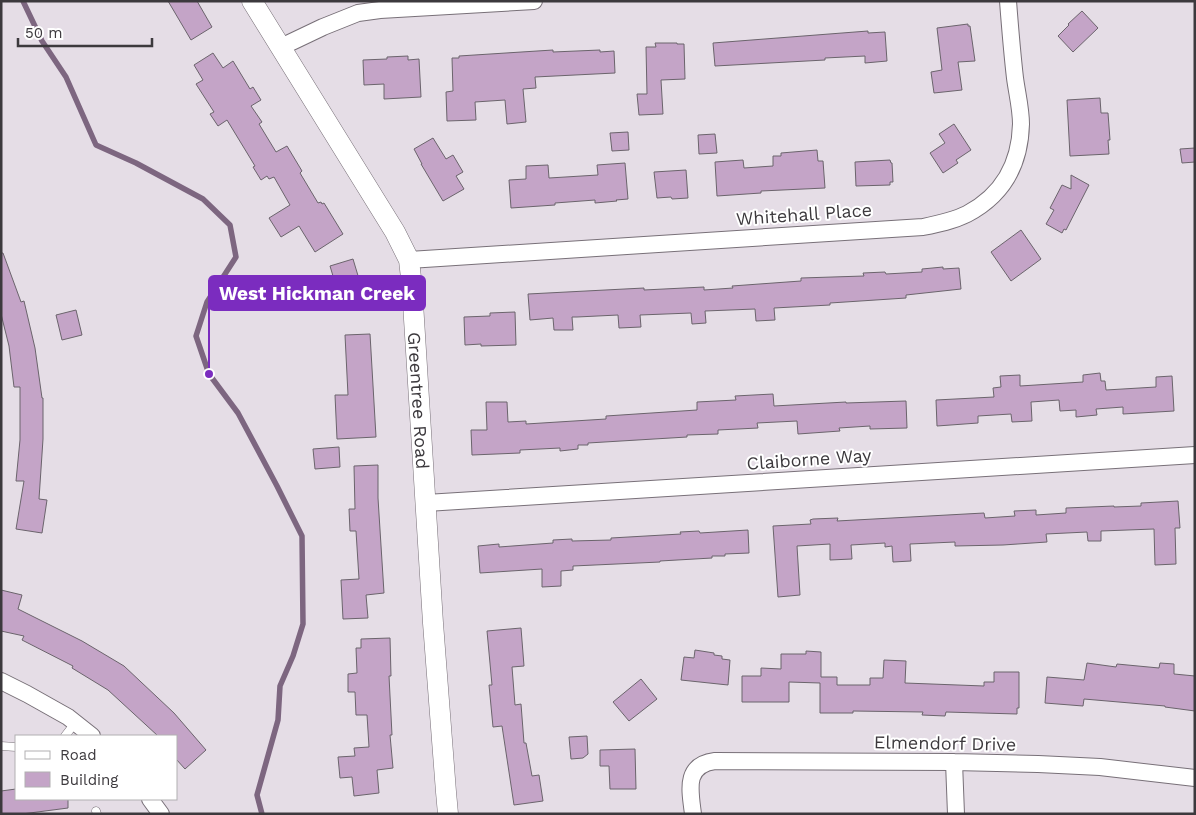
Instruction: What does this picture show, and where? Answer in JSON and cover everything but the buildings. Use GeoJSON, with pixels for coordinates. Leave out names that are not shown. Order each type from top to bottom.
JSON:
{"type":"FeatureCollection","features":[{"type":"Feature","properties":{"kind":"street","name":"Greentree Road"},"geometry":{"type":"LineString","coordinates":[[252,1],[395,232],[408,260],[412,287],[434,643],[448,814]]}},
{"type":"Feature","properties":{"kind":"street","name":"Whitehall Place"},"geometry":{"type":"LineString","coordinates":[[408,260],[923,227],[949,221],[967,214],[984,203],[1009,176],[1018,151],[1021,121],[1008,1]]}},
{"type":"Feature","properties":{"kind":"street"},"geometry":{"type":"LineString","coordinates":[[281,48],[323,27],[358,13],[380,10],[525,2]]}},
{"type":"Feature","properties":{"kind":"street","name":"Claiborne Way"},"geometry":{"type":"LineString","coordinates":[[426,503],[1195,455]]}},
{"type":"Feature","properties":{"kind":"street"},"geometry":{"type":"LineString","coordinates":[[1,681],[68,717],[70,730],[88,735]]}},
{"type":"Feature","properties":{"kind":"street","name":"Elmendorf Drive"},"geometry":{"type":"LineString","coordinates":[[693,814],[690,780],[697,768],[706,762],[716,761],[1038,764],[1100,767],[1195,778]]}},
{"type":"Feature","properties":{"kind":"street"},"geometry":{"type":"LineString","coordinates":[[954,762],[956,814]]}},
{"type":"Feature","properties":{"kind":"street"},"geometry":{"type":"LineString","coordinates":[[151,800],[161,814]]}},
{"type":"Feature","properties":{"kind":"lane"},"geometry":{"type":"LineString","coordinates":[[1,746],[15,747]]}},
{"type":"Feature","properties":{"kind":"waterway"},"geometry":{"type":"LineString","coordinates":[[23,1],[42,41],[66,77],[96,145],[136,163],[203,199],[230,225],[236,257],[207,302],[196,336],[209,374],[238,413],[302,536],[303,624],[293,656],[280,686],[278,720],[257,795],[262,814]]}},
{"type":"Feature","properties":{"kind":"place","name":"West Hickman Creek"},"geometry":{"type":"Point","coordinates":[209,374]}}]}
